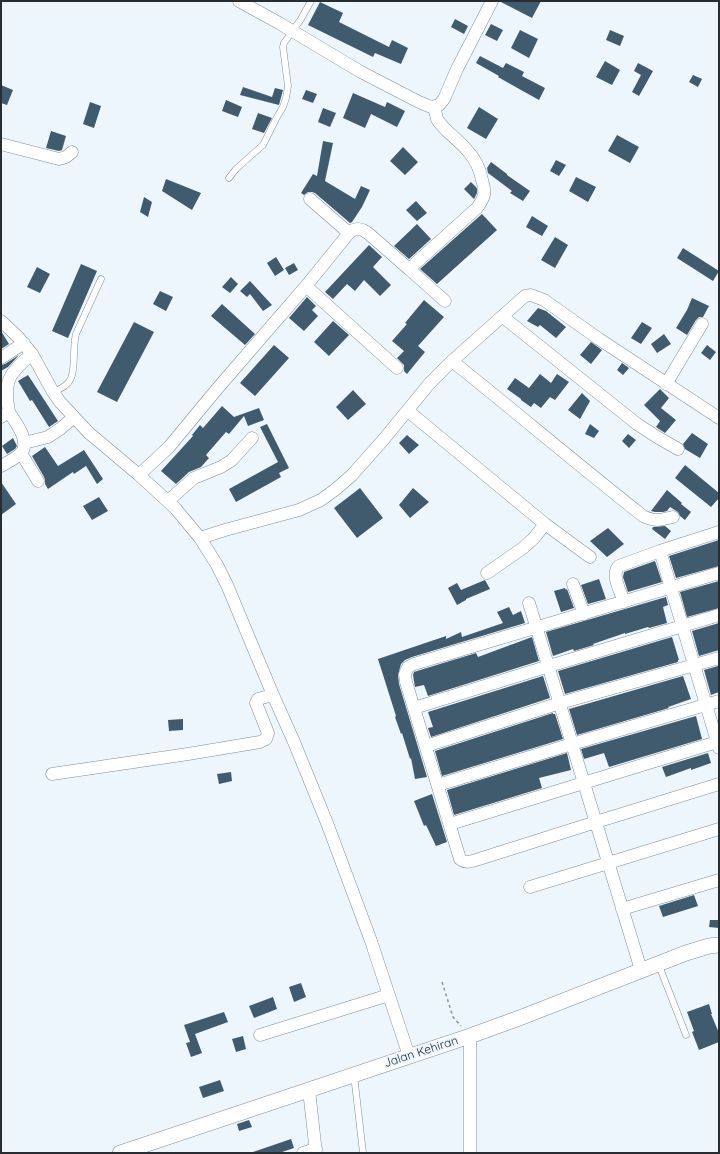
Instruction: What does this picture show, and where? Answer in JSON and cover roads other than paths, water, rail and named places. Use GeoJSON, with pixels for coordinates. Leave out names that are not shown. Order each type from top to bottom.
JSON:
{"type":"FeatureCollection","features":[{"type":"Feature","properties":{"kind":"street"},"geometry":{"type":"LineString","coordinates":[[239,1],[292,30],[327,53],[361,72],[431,107],[439,105],[444,99],[457,69],[492,1]]}},
{"type":"Feature","properties":{"kind":"street"},"geometry":{"type":"LineString","coordinates":[[409,269],[477,208],[484,196],[484,188],[480,172],[475,160],[467,149],[438,120],[435,107]]}},
{"type":"Feature","properties":{"kind":"street"},"geometry":{"type":"LineString","coordinates":[[1,144],[59,159],[66,157],[72,152]]}},
{"type":"Feature","properties":{"kind":"street"},"geometry":{"type":"LineString","coordinates":[[310,199],[350,234]]}},
{"type":"Feature","properties":{"kind":"street"},"geometry":{"type":"LineString","coordinates":[[143,470],[168,447],[353,230],[363,230],[445,301]]}},
{"type":"Feature","properties":{"kind":"street"},"geometry":{"type":"LineString","coordinates":[[306,286],[397,368]]}},
{"type":"Feature","properties":{"kind":"street"},"geometry":{"type":"LineString","coordinates":[[200,538],[299,510],[321,500],[336,490],[352,475],[384,439],[429,384],[452,361],[526,296],[538,296],[599,339],[719,418]]}},
{"type":"Feature","properties":{"kind":"street"},"geometry":{"type":"LineString","coordinates":[[503,317],[637,424],[656,437],[678,449]]}},
{"type":"Feature","properties":{"kind":"street"},"geometry":{"type":"LineString","coordinates":[[1,321],[32,354],[57,390],[60,402],[89,433],[143,470],[173,497],[186,521],[200,538],[217,565],[294,742],[327,823],[361,913],[409,1056]]}},
{"type":"Feature","properties":{"kind":"street"},"geometry":{"type":"LineString","coordinates":[[666,384],[702,324]]}},
{"type":"Feature","properties":{"kind":"street"},"geometry":{"type":"LineString","coordinates":[[1,358],[24,344]]}},
{"type":"Feature","properties":{"kind":"street"},"geometry":{"type":"LineString","coordinates":[[32,354],[14,371],[7,381],[5,415],[23,437],[23,448],[38,481]]}},
{"type":"Feature","properties":{"kind":"street"},"geometry":{"type":"LineString","coordinates":[[452,361],[578,465],[643,516],[651,520],[660,520],[673,517]]}},
{"type":"Feature","properties":{"kind":"street"},"geometry":{"type":"LineString","coordinates":[[408,411],[545,524],[590,557]]}},
{"type":"Feature","properties":{"kind":"street"},"geometry":{"type":"LineString","coordinates":[[1,466],[23,448],[48,437],[74,417]]}},
{"type":"Feature","properties":{"kind":"street"},"geometry":{"type":"LineString","coordinates":[[173,497],[194,478],[227,464],[252,438]]}},
{"type":"Feature","properties":{"kind":"street"},"geometry":{"type":"LineString","coordinates":[[487,573],[523,548],[534,538],[545,524]]}},
{"type":"Feature","properties":{"kind":"street"},"geometry":{"type":"LineString","coordinates":[[624,602],[615,578],[616,569],[619,566],[719,532]]}},
{"type":"Feature","properties":{"kind":"street"},"geometry":{"type":"LineString","coordinates":[[450,824],[584,783],[718,745],[660,551]]}},
{"type":"Feature","properties":{"kind":"street"},"geometry":{"type":"LineString","coordinates":[[719,573],[414,664],[408,667],[405,674],[406,682],[460,859],[463,861],[467,862],[719,784]]}},
{"type":"Feature","properties":{"kind":"street"},"geometry":{"type":"LineString","coordinates":[[573,584],[584,614]]}},
{"type":"Feature","properties":{"kind":"street"},"geometry":{"type":"LineString","coordinates":[[529,603],[641,970]]}},
{"type":"Feature","properties":{"kind":"street"},"geometry":{"type":"LineString","coordinates":[[414,708],[719,615]]}},
{"type":"Feature","properties":{"kind":"street"},"geometry":{"type":"LineString","coordinates":[[426,746],[560,703],[719,658]]}},
{"type":"Feature","properties":{"kind":"street"},"geometry":{"type":"LineString","coordinates":[[52,774],[260,742],[266,739],[268,733],[256,703],[258,700],[273,695]]}},
{"type":"Feature","properties":{"kind":"street"},"geometry":{"type":"LineString","coordinates":[[438,785],[719,701]]}},
{"type":"Feature","properties":{"kind":"street"},"geometry":{"type":"LineString","coordinates":[[530,887],[719,829]]}},
{"type":"Feature","properties":{"kind":"street"},"geometry":{"type":"LineString","coordinates":[[622,909],[719,880]]}},
{"type":"Feature","properties":{"kind":"street","name":"Jalan Kehiran"},"geometry":{"type":"LineString","coordinates":[[120,1153],[470,1036],[641,970],[703,948],[719,945]]}},
{"type":"Feature","properties":{"kind":"street"},"geometry":{"type":"LineString","coordinates":[[260,1035],[389,995]]}},
{"type":"Feature","properties":{"kind":"street"},"geometry":{"type":"LineString","coordinates":[[470,1036],[470,1153]]}},
{"type":"Feature","properties":{"kind":"street"},"geometry":{"type":"LineString","coordinates":[[303,1153],[316,1151],[309,1090]]}},
{"type":"Feature","properties":{"kind":"lane"},"geometry":{"type":"LineString","coordinates":[[229,178],[236,169],[263,145],[283,107],[288,86],[283,47],[284,43],[301,19],[311,1]]}},
{"type":"Feature","properties":{"kind":"lane"},"geometry":{"type":"LineString","coordinates":[[57,390],[67,385],[71,380],[76,334],[101,279]]}},
{"type":"Feature","properties":{"kind":"lane"},"geometry":{"type":"LineString","coordinates":[[658,964],[686,1035]]}},
{"type":"Feature","properties":{"kind":"lane"},"geometry":{"type":"LineString","coordinates":[[354,1074],[363,1153]]}}]}
